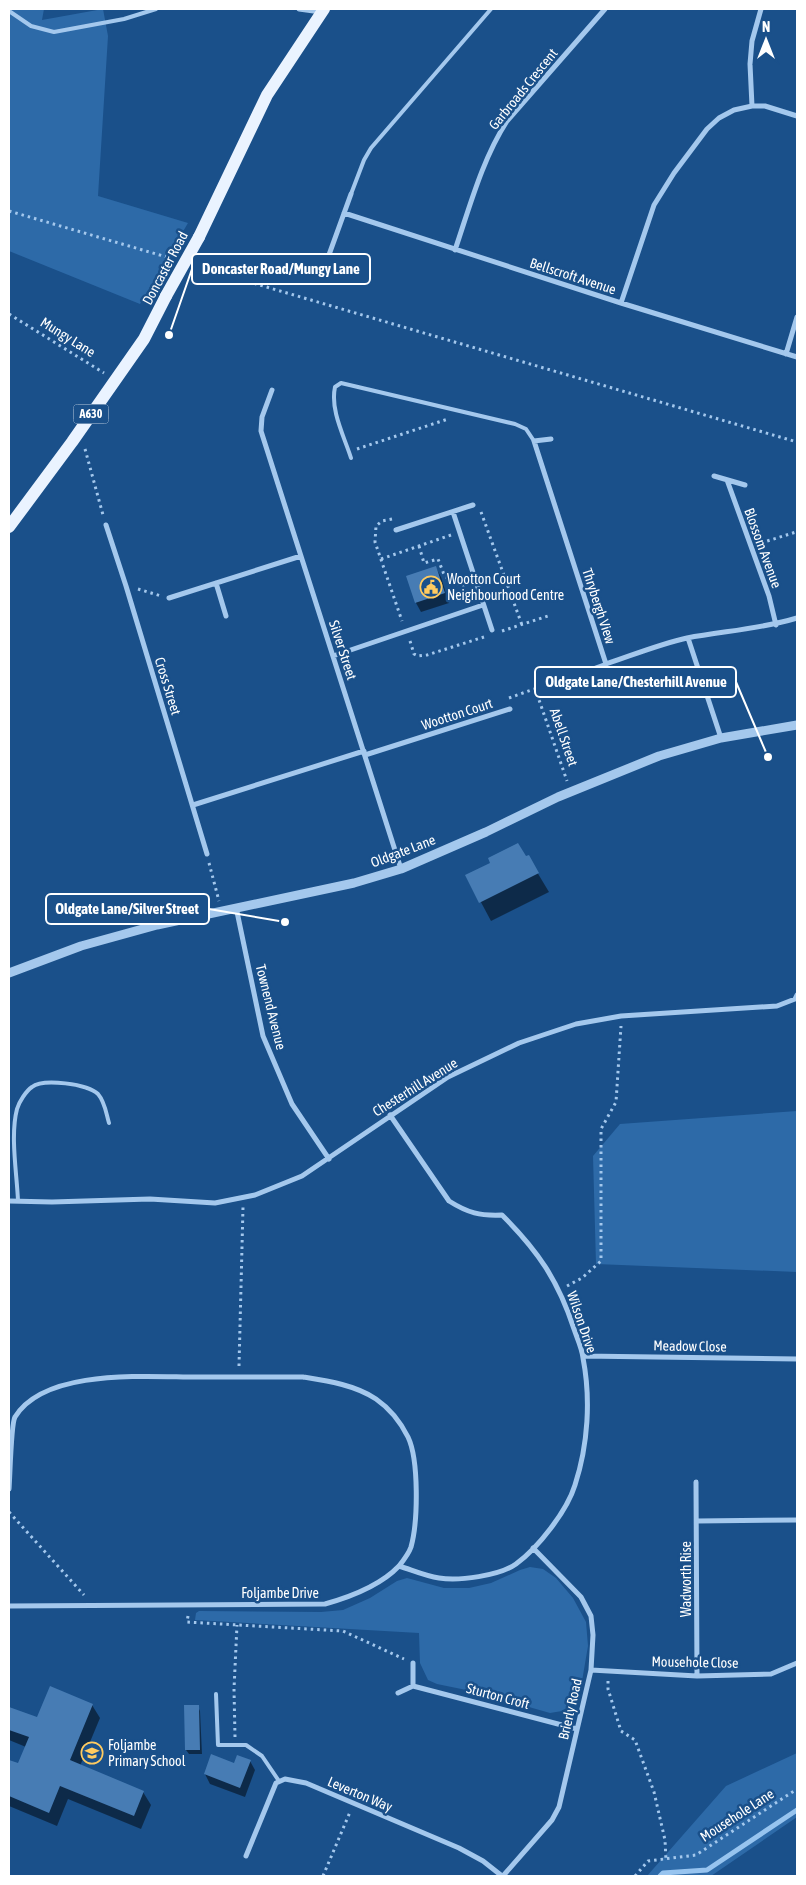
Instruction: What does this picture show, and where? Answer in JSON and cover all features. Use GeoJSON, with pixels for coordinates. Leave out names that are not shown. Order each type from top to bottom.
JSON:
{"type":"FeatureCollection","features":[{"type":"Feature","properties":{"kind":"main road","name":"Doncaster Road"},"geometry":{"type":"LineString","coordinates":[[9,527],[72,442],[144,339],[199,237],[267,95],[322,10]]}},
{"type":"Feature","properties":{"kind":"street"},"geometry":{"type":"LineString","coordinates":[[299,9],[322,10]]}},
{"type":"Feature","properties":{"kind":"street","name":"Garbroads Crescent"},"geometry":{"type":"LineString","coordinates":[[455,250],[488,155],[496,138],[507,121],[605,9]]}},
{"type":"Feature","properties":{"kind":"street"},"geometry":{"type":"LineString","coordinates":[[752,106],[750,64],[752,41],[761,9]]}},
{"type":"Feature","properties":{"kind":"street"},"geometry":{"type":"LineString","coordinates":[[621,303],[654,205],[674,173],[707,129],[719,118],[734,110],[752,106],[765,106],[797,116]]}},
{"type":"Feature","properties":{"kind":"street"},"geometry":{"type":"LineString","coordinates":[[326,263],[351,194]]}},
{"type":"Feature","properties":{"kind":"street","name":"Bellscroft Avenue"},"geometry":{"type":"LineString","coordinates":[[344,213],[797,358]]}},
{"type":"Feature","properties":{"kind":"street"},"geometry":{"type":"LineString","coordinates":[[786,354],[797,317]]}},
{"type":"Feature","properties":{"kind":"street","name":"Silver Street"},"geometry":{"type":"LineString","coordinates":[[272,390],[262,417],[261,431],[401,869]]}},
{"type":"Feature","properties":{"kind":"street"},"geometry":{"type":"LineString","coordinates":[[534,441],[550,439]]}},
{"type":"Feature","properties":{"kind":"street","name":"Thrybergh View"},"geometry":{"type":"LineString","coordinates":[[534,441],[606,664],[688,638],[776,624],[797,618]]}},
{"type":"Feature","properties":{"kind":"street"},"geometry":{"type":"LineString","coordinates":[[714,476],[745,485]]}},
{"type":"Feature","properties":{"kind":"street","name":"Blossom Avenue"},"geometry":{"type":"LineString","coordinates":[[727,480],[776,624]]}},
{"type":"Feature","properties":{"kind":"street"},"geometry":{"type":"LineString","coordinates":[[396,530],[473,505]]}},
{"type":"Feature","properties":{"kind":"street"},"geometry":{"type":"LineString","coordinates":[[453,512],[492,630]]}},
{"type":"Feature","properties":{"kind":"street","name":"Cross Street"},"geometry":{"type":"LineString","coordinates":[[106,525],[207,854]]}},
{"type":"Feature","properties":{"kind":"street"},"geometry":{"type":"LineString","coordinates":[[169,598],[301,556]]}},
{"type":"Feature","properties":{"kind":"street"},"geometry":{"type":"LineString","coordinates":[[216,583],[226,616]]}},
{"type":"Feature","properties":{"kind":"street"},"geometry":{"type":"LineString","coordinates":[[333,656],[483,605]]}},
{"type":"Feature","properties":{"kind":"street"},"geometry":{"type":"LineString","coordinates":[[688,638],[720,738]]}},
{"type":"Feature","properties":{"kind":"street","name":"Wootton Court"},"geometry":{"type":"LineString","coordinates":[[364,753],[510,709]]}},
{"type":"Feature","properties":{"kind":"street","name":"Oldgate Lane"},"geometry":{"type":"LineString","coordinates":[[9,973],[81,946],[158,925],[354,883],[401,869],[486,832],[570,792],[659,756],[720,738],[797,725]]}},
{"type":"Feature","properties":{"kind":"street"},"geometry":{"type":"LineString","coordinates":[[193,805],[364,753]]}},
{"type":"Feature","properties":{"kind":"street","name":"Townend Avenue"},"geometry":{"type":"LineString","coordinates":[[236,907],[263,1036],[268,1050],[292,1104],[328,1159]]}},
{"type":"Feature","properties":{"kind":"street","name":"Chesterhill Avenue"},"geometry":{"type":"LineString","coordinates":[[9,1201],[52,1202],[150,1198],[216,1202],[243,1198],[276,1188],[293,1180],[328,1159],[448,1077],[519,1043],[576,1024],[622,1016],[777,1006],[796,999]]}},
{"type":"Feature","properties":{"kind":"street","name":"Wilson Drive"},"geometry":{"type":"LineString","coordinates":[[390,1115],[449,1201],[463,1210],[484,1216],[502,1215],[536,1251],[553,1277],[566,1305],[583,1356],[588,1402],[584,1452],[575,1487],[560,1516],[533,1548],[515,1564],[491,1574],[465,1578],[440,1578],[399,1566]]}},
{"type":"Feature","properties":{"kind":"street","name":"Meadow Close"},"geometry":{"type":"LineString","coordinates":[[583,1356],[797,1359]]}},
{"type":"Feature","properties":{"kind":"street","name":"Foljambe Drive"},"geometry":{"type":"LineString","coordinates":[[9,1489],[11,1418],[28,1401],[43,1392],[75,1382],[113,1377],[304,1377],[331,1381],[353,1388],[376,1399],[396,1417],[408,1438],[414,1457],[415,1520],[411,1549],[399,1566],[376,1583],[350,1597],[325,1604],[9,1606]]}},
{"type":"Feature","properties":{"kind":"street","name":"Wadworth Rise"},"geometry":{"type":"LineString","coordinates":[[696,1482],[697,1676]]}},
{"type":"Feature","properties":{"kind":"street"},"geometry":{"type":"LineString","coordinates":[[697,1521],[797,1520]]}},
{"type":"Feature","properties":{"kind":"street","name":"Brierly Road"},"geometry":{"type":"LineString","coordinates":[[503,1876],[552,1820],[559,1807],[591,1670],[593,1634],[591,1616],[581,1597],[533,1548]]}},
{"type":"Feature","properties":{"kind":"street"},"geometry":{"type":"LineString","coordinates":[[398,1693],[414,1686],[413,1663]]}},
{"type":"Feature","properties":{"kind":"street","name":"Mousehole Close"},"geometry":{"type":"LineString","coordinates":[[591,1670],[697,1676],[771,1674],[797,1663]]}},
{"type":"Feature","properties":{"kind":"street","name":"Sturton Croft"},"geometry":{"type":"LineString","coordinates":[[414,1686],[577,1728]]}},
{"type":"Feature","properties":{"kind":"street","name":"Leverton Way"},"geometry":{"type":"LineString","coordinates":[[279,1781],[285,1778],[306,1783],[354,1803],[459,1848],[483,1861],[503,1876]]}},
{"type":"Feature","properties":{"kind":"street"},"geometry":{"type":"LineString","coordinates":[[246,1856],[276,1783],[279,1781]]}},
{"type":"Feature","properties":{"kind":"lane"},"geometry":{"type":"LineString","coordinates":[[9,10],[31,26],[54,32],[124,19],[156,9]]}},
{"type":"Feature","properties":{"kind":"lane"},"geometry":{"type":"LineString","coordinates":[[351,194],[364,160],[371,148],[491,9]]}},
{"type":"Feature","properties":{"kind":"lane"},"geometry":{"type":"LineString","coordinates":[[351,458],[334,407],[333,394],[335,387],[342,383],[515,424],[526,429],[534,441]]}},
{"type":"Feature","properties":{"kind":"lane"},"geometry":{"type":"LineString","coordinates":[[542,687],[606,664]]}},
{"type":"Feature","properties":{"kind":"lane"},"geometry":{"type":"LineString","coordinates":[[18,1201],[15,1134],[17,1108],[32,1086],[71,1083],[90,1088],[102,1100],[109,1123]]}},
{"type":"Feature","properties":{"kind":"lane"},"geometry":{"type":"LineString","coordinates":[[216,1694],[218,1745],[246,1745],[262,1756],[279,1781]]}},
{"type":"Feature","properties":{"kind":"path"},"geometry":{"type":"LineString","coordinates":[[9,211],[178,260]]}},
{"type":"Feature","properties":{"kind":"path"},"geometry":{"type":"LineString","coordinates":[[196,266],[797,442]]}},
{"type":"Feature","properties":{"kind":"path","name":"Mungy Lane"},"geometry":{"type":"LineString","coordinates":[[9,314],[115,380]]}},
{"type":"Feature","properties":{"kind":"path"},"geometry":{"type":"LineString","coordinates":[[349,452],[469,412]]}},
{"type":"Feature","properties":{"kind":"path"},"geometry":{"type":"LineString","coordinates":[[72,442],[85,449],[106,525]]}},
{"type":"Feature","properties":{"kind":"path"},"geometry":{"type":"LineString","coordinates":[[473,505],[478,503],[522,624]]}},
{"type":"Feature","properties":{"kind":"path"},"geometry":{"type":"LineString","coordinates":[[396,530],[392,518],[382,521],[376,526],[375,542],[414,654],[418,656],[427,655],[551,615]]}},
{"type":"Feature","properties":{"kind":"path"},"geometry":{"type":"LineString","coordinates":[[381,559],[459,532]]}},
{"type":"Feature","properties":{"kind":"path"},"geometry":{"type":"LineString","coordinates":[[751,546],[796,532]]}},
{"type":"Feature","properties":{"kind":"path"},"geometry":{"type":"LineString","coordinates":[[419,546],[424,563],[438,560],[445,577],[461,586],[475,580]]}},
{"type":"Feature","properties":{"kind":"path"},"geometry":{"type":"LineString","coordinates":[[126,586],[169,598]]}},
{"type":"Feature","properties":{"kind":"path","name":"Wootton Court"},"geometry":{"type":"LineString","coordinates":[[510,709],[507,699],[542,687]]}},
{"type":"Feature","properties":{"kind":"path","name":"Abell Street"},"geometry":{"type":"LineString","coordinates":[[535,689],[570,792]]}},
{"type":"Feature","properties":{"kind":"path"},"geometry":{"type":"LineString","coordinates":[[207,854],[222,911]]}},
{"type":"Feature","properties":{"kind":"path"},"geometry":{"type":"LineString","coordinates":[[559,1290],[582,1278],[602,1261],[601,1129],[616,1102],[622,1016]]}},
{"type":"Feature","properties":{"kind":"path"},"geometry":{"type":"LineString","coordinates":[[239,1377],[243,1198]]}},
{"type":"Feature","properties":{"kind":"path"},"geometry":{"type":"LineString","coordinates":[[9,1512],[94,1605]]}},
{"type":"Feature","properties":{"kind":"path"},"geometry":{"type":"LineString","coordinates":[[188,1605],[188,1622],[343,1631],[413,1663]]}},
{"type":"Feature","properties":{"kind":"path"},"geometry":{"type":"LineString","coordinates":[[236,1745],[234,1690],[237,1625]]}},
{"type":"Feature","properties":{"kind":"path"},"geometry":{"type":"LineString","coordinates":[[609,1671],[608,1689],[622,1731],[635,1740],[654,1792],[665,1840],[666,1860]]}},
{"type":"Feature","properties":{"kind":"path","name":"Mousehole Lane"},"geometry":{"type":"LineString","coordinates":[[635,1876],[648,1861],[696,1855],[797,1789]]}},
{"type":"Feature","properties":{"kind":"path"},"geometry":{"type":"LineString","coordinates":[[323,1876],[354,1803]]}},
{"type":"Feature","properties":{"kind":"shaded area"},"geometry":{"type":"Polygon","coordinates":[[[9,9],[44,9],[42,20],[103,9],[108,36],[98,196],[188,223],[140,304],[9,251],[9,9]]]}},
{"type":"Feature","properties":{"kind":"shaded area"},"geometry":{"type":"Polygon","coordinates":[[[797,1111],[797,1272],[596,1264],[593,1156],[620,1124],[797,1111]]]}},
{"type":"Feature","properties":{"kind":"shaded area"},"geometry":{"type":"Polygon","coordinates":[[[530,1567],[543,1569],[556,1578],[573,1598],[586,1622],[588,1646],[581,1687],[575,1702],[562,1711],[550,1713],[476,1692],[437,1684],[428,1680],[420,1663],[419,1633],[195,1620],[196,1613],[199,1611],[321,1612],[343,1610],[370,1598],[397,1581],[407,1578],[444,1588],[469,1588],[491,1583],[530,1567]]]}},
{"type":"Feature","properties":{"kind":"shaded area"},"geometry":{"type":"Polygon","coordinates":[[[797,1753],[797,1817],[711,1876],[647,1876],[726,1786],[797,1753]]]}},
{"type":"Feature","properties":{"kind":"building","name":"Wootton Court Neighbourhood Centre"},"geometry":{"type":"Polygon","coordinates":[[[436,566],[445,593],[415,603],[406,576],[436,566]]]}},
{"type":"Feature","properties":{"kind":"building"},"geometry":{"type":"Polygon","coordinates":[[[518,843],[526,856],[529,855],[539,873],[479,903],[465,875],[490,863],[488,858],[518,843]]]}},
{"type":"Feature","properties":{"kind":"building"},"geometry":{"type":"Polygon","coordinates":[[[50,1686],[93,1704],[70,1760],[144,1791],[134,1816],[60,1786],[49,1813],[9,1796],[9,1760],[18,1763],[29,1737],[9,1730],[9,1707],[37,1717],[50,1686]]]}},
{"type":"Feature","properties":{"kind":"building"},"geometry":{"type":"Polygon","coordinates":[[[184,1705],[199,1705],[200,1750],[185,1750],[184,1705]]]}},
{"type":"Feature","properties":{"kind":"building"},"geometry":{"type":"Polygon","coordinates":[[[211,1754],[234,1763],[237,1755],[251,1760],[240,1788],[204,1774],[211,1754]]]}},
{"type":"Feature","properties":{"kind":"waterway"},"geometry":{"type":"LineString","coordinates":[[660,1876],[663,1873],[707,1870],[797,1810]]}},
{"type":"Feature","properties":{"kind":"place","name":"Doncaster Road/Mungy Lane"},"geometry":{"type":"Point","coordinates":[169,335]}},
{"type":"Feature","properties":{"kind":"place","name":"Wootton Court Neighbourhood Centre"},"geometry":{"type":"Point","coordinates":[431,587]}},
{"type":"Feature","properties":{"kind":"place","name":"Oldgate Lane/Chesterhill Avenue"},"geometry":{"type":"Point","coordinates":[768,757]}},
{"type":"Feature","properties":{"kind":"place","name":"Oldgate Lane/Silver Street"},"geometry":{"type":"Point","coordinates":[285,922]}},
{"type":"Feature","properties":{"kind":"place","name":"Foljambe Primary School"},"geometry":{"type":"Point","coordinates":[92,1753]}}]}
